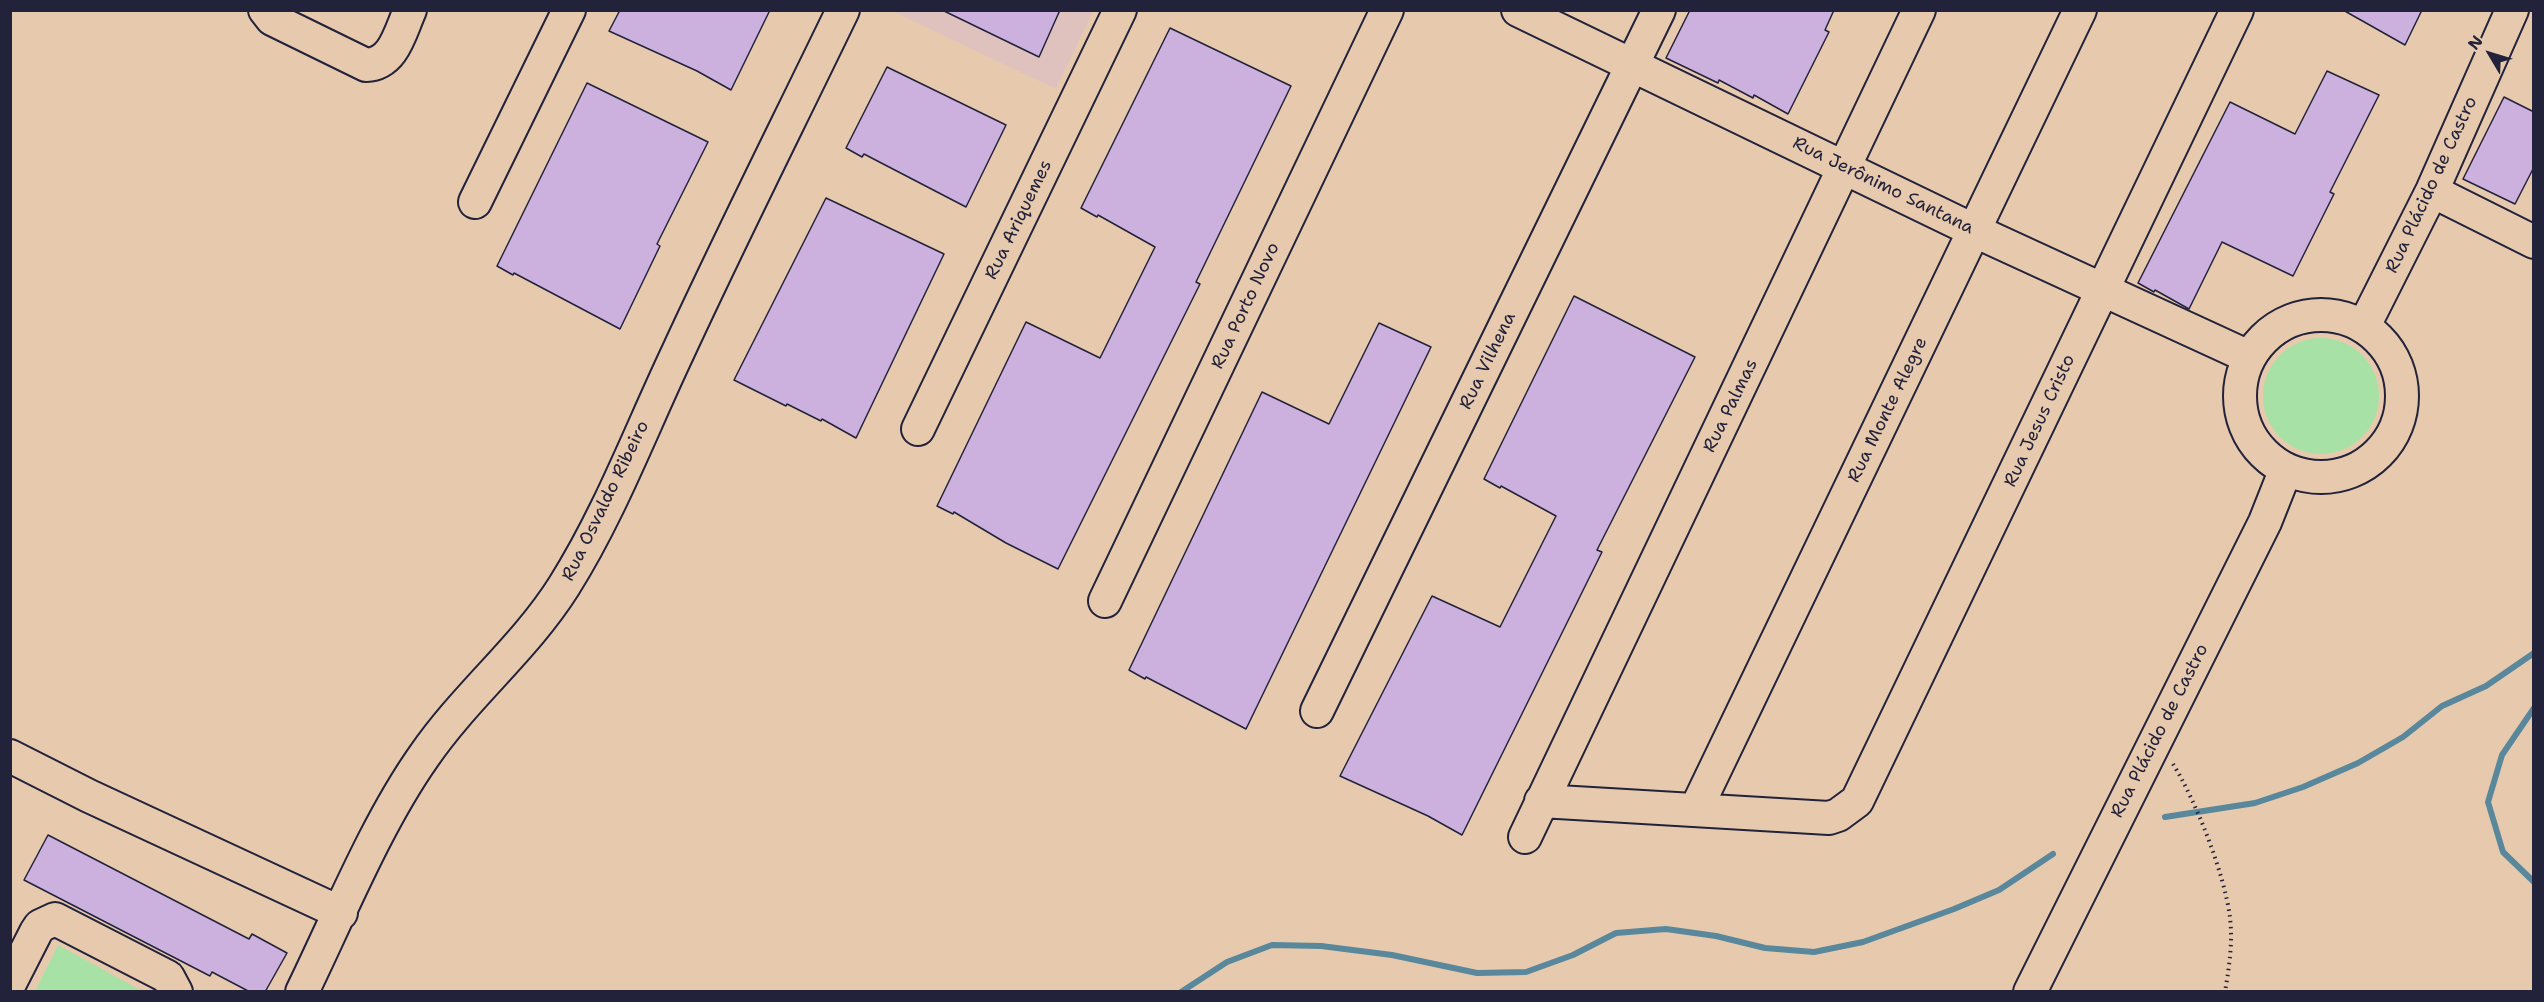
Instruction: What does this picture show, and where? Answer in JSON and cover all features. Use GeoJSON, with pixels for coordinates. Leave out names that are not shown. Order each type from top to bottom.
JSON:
{"type":"FeatureCollection","features":[{"type":"Feature","properties":{"kind":"street"},"geometry":{"type":"LineString","coordinates":[[265,10],[272,19],[366,65],[381,63],[388,56],[410,10]]}},
{"type":"Feature","properties":{"kind":"street"},"geometry":{"type":"LineString","coordinates":[[475,202],[569,10]]}},
{"type":"Feature","properties":{"kind":"street","name":"Rua Osvaldo Ribeiro"},"geometry":{"type":"LineString","coordinates":[[302,992],[389,813],[423,756],[465,703],[521,644],[563,588],[592,538],[674,359],[843,10]]}},
{"type":"Feature","properties":{"kind":"street","name":"Rua Ariquemes"},"geometry":{"type":"LineString","coordinates":[[918,429],[1120,10]]}},
{"type":"Feature","properties":{"kind":"street","name":"Rua Porto Novo"},"geometry":{"type":"LineString","coordinates":[[1105,601],[1386,10]]}},
{"type":"Feature","properties":{"kind":"street","name":"Rua Jerônimo Santana"},"geometry":{"type":"LineString","coordinates":[[1518,10],[1975,231],[2249,357]]}},
{"type":"Feature","properties":{"kind":"street","name":"Rua Vilhena"},"geometry":{"type":"LineString","coordinates":[[1317,711],[1659,10]]}},
{"type":"Feature","properties":{"kind":"street","name":"Rua Palmas"},"geometry":{"type":"LineString","coordinates":[[1525,837],[1919,10]]}},
{"type":"Feature","properties":{"kind":"street","name":"Rua Monte Alegre"},"geometry":{"type":"LineString","coordinates":[[1696,809],[2080,10]]}},
{"type":"Feature","properties":{"kind":"street","name":"Rua Jesus Cristo"},"geometry":{"type":"LineString","coordinates":[[1696,809],[1829,818],[1848,810],[1866,787],[2237,10]]}},
{"type":"Feature","properties":{"kind":"street","name":"Rua Plácido de Castro"},"geometry":{"type":"LineString","coordinates":[[2364,326],[2432,191],[2512,10]]}},
{"type":"Feature","properties":{"kind":"street"},"geometry":{"type":"LineString","coordinates":[[2432,191],[2534,242]]}},
{"type":"Feature","properties":{"kind":"street"},"geometry":{"type":"LineString","coordinates":[[2313,315],[2340,316],[2364,326],[2385,344],[2398,368],[2402,394],[2398,422],[2385,446],[2365,464],[2340,475],[2313,477],[2286,469],[2265,455],[2249,433],[2241,408],[2241,382],[2249,357],[2266,336],[2288,321],[2313,315]]}},
{"type":"Feature","properties":{"kind":"street","name":"Rua Plácido de Castro"},"geometry":{"type":"LineString","coordinates":[[2030,992],[2265,522],[2286,469]]}},
{"type":"Feature","properties":{"kind":"street"},"geometry":{"type":"LineString","coordinates":[[10,756],[89,796],[340,913]]}},
{"type":"Feature","properties":{"kind":"street"},"geometry":{"type":"LineString","coordinates":[[1541,801],[1696,809]]}},
{"type":"Feature","properties":{"kind":"street"},"geometry":{"type":"LineString","coordinates":[[10,983],[40,926],[55,919],[168,977],[176,992]]}},
{"type":"Feature","properties":{"kind":"path"},"geometry":{"type":"LineString","coordinates":[[2181,777],[2216,862],[2230,917],[2232,949],[2225,992]]}},
{"type":"Feature","properties":{"kind":"shaded area"},"geometry":{"type":"Polygon","coordinates":[[[892,11],[1093,11],[1056,89],[892,11]]]}},
{"type":"Feature","properties":{"kind":"green space"},"geometry":{"type":"Polygon","coordinates":[[[2321,338],[2343,342],[2362,355],[2375,374],[2379,396],[2375,418],[2362,437],[2343,450],[2321,454],[2299,450],[2280,437],[2267,418],[2263,396],[2267,374],[2280,355],[2299,342],[2321,338]]]}},
{"type":"Feature","properties":{"kind":"green space"},"geometry":{"type":"Polygon","coordinates":[[[58,945],[142,991],[35,991],[58,945]]]}},
{"type":"Feature","properties":{"kind":"building"},"geometry":{"type":"Polygon","coordinates":[[[620,10],[770,10],[731,90],[697,71],[609,31],[620,10]]]}},
{"type":"Feature","properties":{"kind":"building"},"geometry":{"type":"Polygon","coordinates":[[[942,10],[1060,10],[1039,57],[942,10]]]}},
{"type":"Feature","properties":{"kind":"building"},"geometry":{"type":"Polygon","coordinates":[[[1690,10],[1834,10],[1825,30],[1829,32],[1788,114],[1754,95],[1753,98],[1719,80],[1718,83],[1666,58],[1690,10]]]}},
{"type":"Feature","properties":{"kind":"building"},"geometry":{"type":"Polygon","coordinates":[[[2343,10],[2422,10],[2405,45],[2343,10]]]}},
{"type":"Feature","properties":{"kind":"building"},"geometry":{"type":"Polygon","coordinates":[[[1170,28],[1291,86],[1196,282],[1200,284],[1058,569],[1006,543],[954,512],[953,514],[937,506],[1026,322],[1100,358],[1155,247],[1081,208],[1170,28]]]}},
{"type":"Feature","properties":{"kind":"building"},"geometry":{"type":"Polygon","coordinates":[[[887,67],[1006,125],[966,207],[864,154],[862,157],[846,148],[887,67]]]}},
{"type":"Feature","properties":{"kind":"building"},"geometry":{"type":"Polygon","coordinates":[[[2327,71],[2379,95],[2330,192],[2334,194],[2293,276],[2222,242],[2189,309],[2138,283],[2230,102],[2295,134],[2327,71]]]}},
{"type":"Feature","properties":{"kind":"building"},"geometry":{"type":"Polygon","coordinates":[[[587,83],[708,142],[657,244],[660,246],[620,329],[497,266],[587,83]]]}},
{"type":"Feature","properties":{"kind":"building"},"geometry":{"type":"Polygon","coordinates":[[[2504,97],[2534,112],[2534,167],[2515,204],[2463,179],[2504,97]]]}},
{"type":"Feature","properties":{"kind":"building"},"geometry":{"type":"Polygon","coordinates":[[[826,198],[944,254],[856,438],[822,419],[821,421],[787,404],[786,406],[734,380],[826,198]]]}},
{"type":"Feature","properties":{"kind":"building"},"geometry":{"type":"Polygon","coordinates":[[[1574,296],[1695,357],[1597,550],[1602,552],[1462,835],[1428,816],[1340,776],[1432,596],[1500,627],[1556,516],[1484,479],[1574,296]]]}},
{"type":"Feature","properties":{"kind":"building"},"geometry":{"type":"Polygon","coordinates":[[[1379,323],[1431,347],[1246,729],[1129,670],[1262,392],[1329,424],[1379,323]]]}},
{"type":"Feature","properties":{"kind":"building"},"geometry":{"type":"Polygon","coordinates":[[[48,835],[249,939],[252,934],[287,953],[265,992],[250,992],[212,972],[210,976],[24,880],[48,835]]]}},
{"type":"Feature","properties":{"kind":"waterway"},"geometry":{"type":"LineString","coordinates":[[2165,817],[2255,803],[2303,787],[2358,763],[2403,737],[2442,706],[2486,686],[2534,653]]}},
{"type":"Feature","properties":{"kind":"waterway"},"geometry":{"type":"LineString","coordinates":[[2534,708],[2502,755],[2488,802],[2503,852],[2534,882]]}},
{"type":"Feature","properties":{"kind":"waterway"},"geometry":{"type":"LineString","coordinates":[[1181,992],[1227,962],[1272,945],[1321,946],[1392,955],[1477,973],[1526,972],[1573,955],[1616,933],[1666,929],[1716,936],[1765,948],[1814,952],[1863,942],[1954,909],[1999,890],[2053,854]]}}]}
